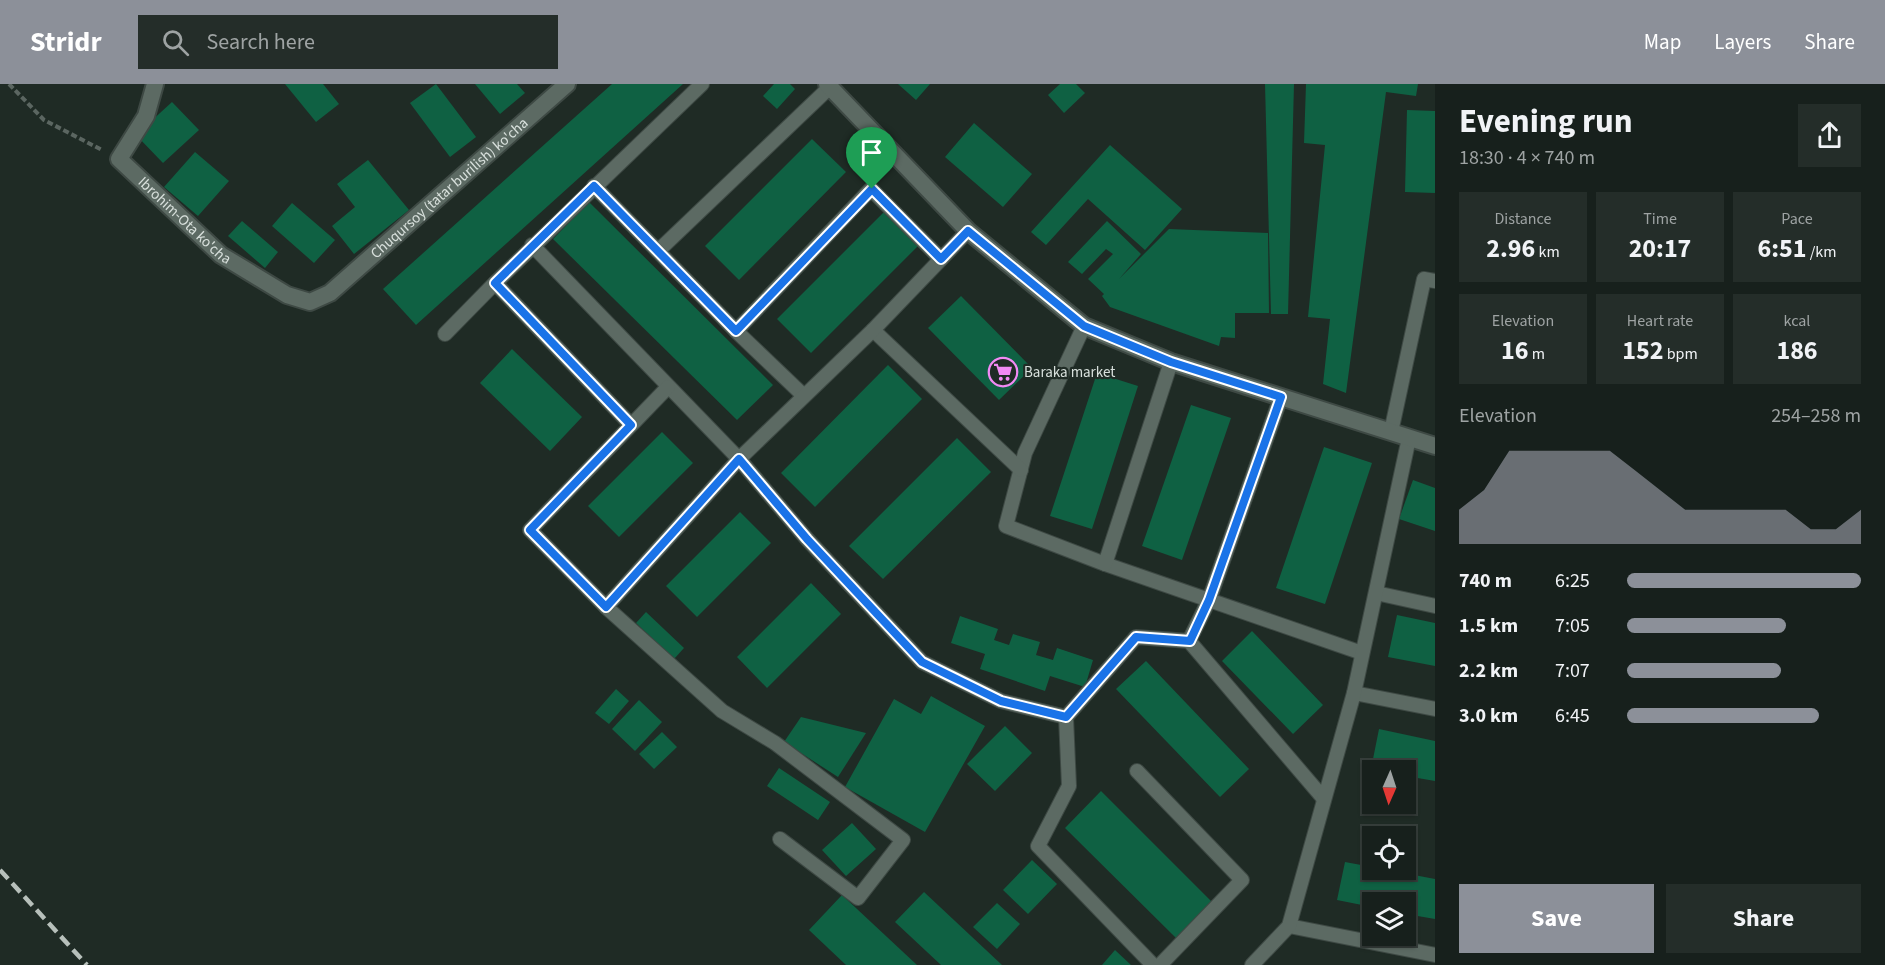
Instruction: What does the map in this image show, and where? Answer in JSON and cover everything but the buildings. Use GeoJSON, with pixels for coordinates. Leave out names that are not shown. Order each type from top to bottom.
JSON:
{"type":"FeatureCollection","features":[{"type":"Feature","properties":{"kind":"street"},"geometry":{"type":"LineString","coordinates":[[119,159],[146,116],[155,84]]}},
{"type":"Feature","properties":{"kind":"street","name":"Chuqursoy (tatar burilish) ko'cha"},"geometry":{"type":"LineString","coordinates":[[330,293],[567,84]]}},
{"type":"Feature","properties":{"kind":"street"},"geometry":{"type":"LineString","coordinates":[[828,86],[968,231],[1084,326],[1171,362],[1435,446]]}},
{"type":"Feature","properties":{"kind":"street","name":"Ibrohim-Ota ko'cha"},"geometry":{"type":"LineString","coordinates":[[119,159],[221,255],[287,295],[310,302],[330,293]]}},
{"type":"Feature","properties":{"kind":"lane"},"geometry":{"type":"LineString","coordinates":[[445,334],[532,245],[702,84]]}},
{"type":"Feature","properties":{"kind":"lane"},"geometry":{"type":"LineString","coordinates":[[658,251],[828,86]]}},
{"type":"Feature","properties":{"kind":"lane"},"geometry":{"type":"LineString","coordinates":[[594,186],[736,331],[803,395]]}},
{"type":"Feature","properties":{"kind":"lane"},"geometry":{"type":"LineString","coordinates":[[736,331],[872,189],[941,259]]}},
{"type":"Feature","properties":{"kind":"lane"},"geometry":{"type":"LineString","coordinates":[[606,607],[739,459],[873,330],[968,231]]}},
{"type":"Feature","properties":{"kind":"lane"},"geometry":{"type":"LineString","coordinates":[[532,245],[739,459],[807,539],[922,662],[1001,701],[1066,717]]}},
{"type":"Feature","properties":{"kind":"lane"},"geometry":{"type":"LineString","coordinates":[[1391,432],[1424,279],[1435,281]]}},
{"type":"Feature","properties":{"kind":"lane"},"geometry":{"type":"LineString","coordinates":[[495,283],[631,425]]}},
{"type":"Feature","properties":{"kind":"lane"},"geometry":{"type":"LineString","coordinates":[[1084,326],[1025,453],[1006,525],[1105,564],[1362,653]]}},
{"type":"Feature","properties":{"kind":"lane"},"geometry":{"type":"LineString","coordinates":[[873,330],[1021,471]]}},
{"type":"Feature","properties":{"kind":"lane"},"geometry":{"type":"LineString","coordinates":[[1105,564],[1171,362]]}},
{"type":"Feature","properties":{"kind":"lane"},"geometry":{"type":"LineString","coordinates":[[668,387],[530,530],[606,607],[722,711],[775,744],[903,840],[858,898],[780,839]]}},
{"type":"Feature","properties":{"kind":"lane"},"geometry":{"type":"LineString","coordinates":[[1190,641],[1209,600],[1281,397]]}},
{"type":"Feature","properties":{"kind":"lane"},"geometry":{"type":"LineString","coordinates":[[1252,965],[1289,926],[1354,693],[1409,438]]}},
{"type":"Feature","properties":{"kind":"lane"},"geometry":{"type":"LineString","coordinates":[[1376,593],[1435,606]]}},
{"type":"Feature","properties":{"kind":"lane"},"geometry":{"type":"LineString","coordinates":[[1153,965],[1038,846],[1069,786],[1066,717],[1136,637],[1190,641],[1324,799]]}},
{"type":"Feature","properties":{"kind":"lane"},"geometry":{"type":"LineString","coordinates":[[1354,693],[1435,709]]}},
{"type":"Feature","properties":{"kind":"lane"},"geometry":{"type":"LineString","coordinates":[[1137,771],[1242,880],[1160,965]]}},
{"type":"Feature","properties":{"kind":"lane"},"geometry":{"type":"LineString","coordinates":[[1289,926],[1432,958]]}},
{"type":"Feature","properties":{"kind":"path"},"geometry":{"type":"LineString","coordinates":[[9,84],[44,120],[119,159]]}},
{"type":"Feature","properties":{"kind":"railway"},"geometry":{"type":"LineString","coordinates":[[0,870],[87,965]]}},
{"type":"Feature","properties":{"kind":"place","name":"Baraka market"},"geometry":{"type":"Point","coordinates":[1003,372]}},
{"type":"Feature","properties":{"kind":"route"},"geometry":{"type":"LineString","coordinates":[[594,186],[736,331],[872,189],[941,259],[968,231],[1084,326],[1171,362],[1281,397],[1209,600],[1190,641],[1136,637],[1066,717],[1001,701],[922,662],[807,539],[739,459],[606,607],[530,530],[631,425],[495,283],[532,245],[594,186]]}}]}
